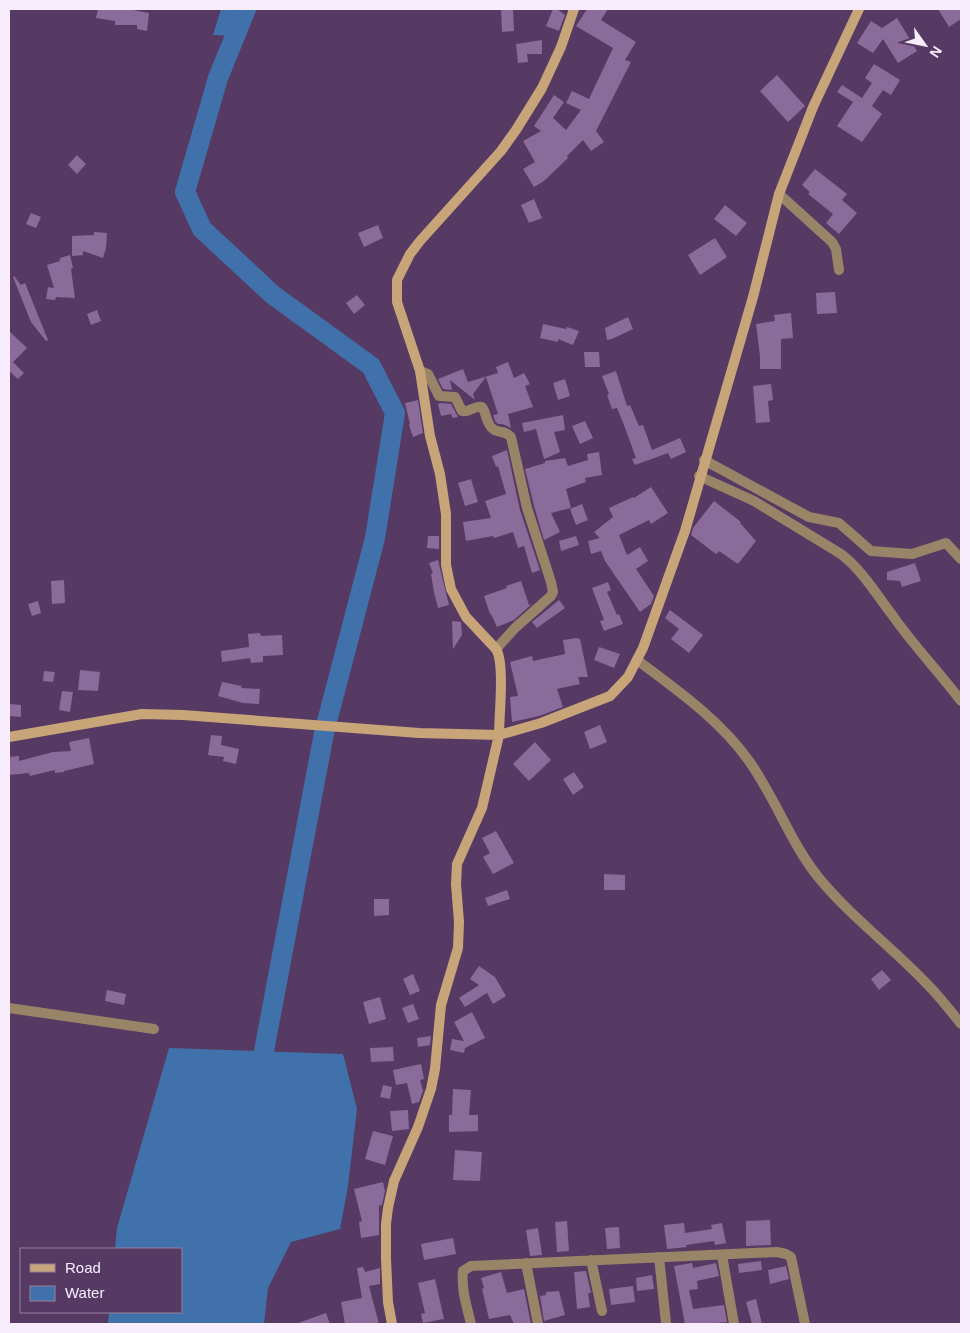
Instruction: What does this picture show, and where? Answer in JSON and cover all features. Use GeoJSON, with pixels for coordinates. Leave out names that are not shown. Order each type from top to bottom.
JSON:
{"type":"FeatureCollection","features":[{"type":"Feature","properties":{"kind":"street"},"geometry":{"type":"LineString","coordinates":[[392,1324],[388,1302],[386,1259],[388,1208],[394,1181],[418,1127],[431,1089],[435,1069],[441,1005],[458,948],[457,864],[482,808],[499,735],[500,664],[496,649],[466,617],[451,589],[446,565],[446,514],[440,474],[430,436],[420,371],[397,302],[397,280],[410,254],[420,241],[501,151],[516,130],[542,88],[561,47],[574,9]]}},
{"type":"Feature","properties":{"kind":"street"},"geometry":{"type":"LineString","coordinates":[[9,737],[142,714],[183,715],[419,733],[499,735],[541,723],[610,696],[628,677],[650,630],[685,531],[699,476],[753,297],[780,194],[813,107],[859,9]]}},
{"type":"Feature","properties":{"kind":"street"},"geometry":{"type":"LineString","coordinates":[[780,194],[832,242],[836,249],[839,270]]}},
{"type":"Feature","properties":{"kind":"street"},"geometry":{"type":"LineString","coordinates":[[420,371],[428,374],[439,396],[455,397],[460,409],[464,411],[479,406],[486,412],[490,426],[496,431],[504,431],[511,437],[528,508],[551,582],[553,592],[551,596],[515,628],[496,649]]}},
{"type":"Feature","properties":{"kind":"street"},"geometry":{"type":"LineString","coordinates":[[704,460],[809,517],[840,523],[871,551],[912,554],[946,543],[961,560]]}},
{"type":"Feature","properties":{"kind":"street"},"geometry":{"type":"LineString","coordinates":[[699,476],[762,505],[851,562],[961,701]]}},
{"type":"Feature","properties":{"kind":"street"},"geometry":{"type":"LineString","coordinates":[[637,660],[687,697],[731,738],[750,761],[816,874],[838,900],[927,984],[961,1024]]}},
{"type":"Feature","properties":{"kind":"street"},"geometry":{"type":"LineString","coordinates":[[9,1008],[154,1029]]}},
{"type":"Feature","properties":{"kind":"street"},"geometry":{"type":"LineString","coordinates":[[471,1324],[465,1296],[463,1271],[471,1266],[777,1252],[788,1255],[791,1258],[805,1324]]}},
{"type":"Feature","properties":{"kind":"street"},"geometry":{"type":"LineString","coordinates":[[722,1255],[734,1324]]}},
{"type":"Feature","properties":{"kind":"street"},"geometry":{"type":"LineString","coordinates":[[659,1257],[666,1323]]}},
{"type":"Feature","properties":{"kind":"street"},"geometry":{"type":"LineString","coordinates":[[591,1260],[602,1311]]}},
{"type":"Feature","properties":{"kind":"street"},"geometry":{"type":"LineString","coordinates":[[526,1263],[538,1324]]}},
{"type":"Feature","properties":{"kind":"water"},"geometry":{"type":"Polygon","coordinates":[[[221,9],[252,9],[239,36],[213,35],[221,9]]]}},
{"type":"Feature","properties":{"kind":"water"},"geometry":{"type":"Polygon","coordinates":[[[169,1048],[343,1054],[357,1109],[348,1186],[340,1229],[291,1242],[268,1288],[264,1324],[108,1324],[109,1313],[182,1313],[182,1248],[115,1248],[117,1228],[169,1048]]]}},
{"type":"Feature","properties":{"kind":"building"},"geometry":{"type":"Polygon","coordinates":[[[98,9],[128,9],[149,13],[147,31],[137,29],[137,25],[115,25],[115,21],[96,18],[98,9]]]}},
{"type":"Feature","properties":{"kind":"building"},"geometry":{"type":"Polygon","coordinates":[[[501,9],[513,9],[514,31],[502,32],[501,9]]]}},
{"type":"Feature","properties":{"kind":"building"},"geometry":{"type":"Polygon","coordinates":[[[553,9],[557,9],[565,15],[559,31],[546,26],[553,9]]]}},
{"type":"Feature","properties":{"kind":"building"},"geometry":{"type":"Polygon","coordinates":[[[587,9],[608,9],[601,20],[636,42],[625,60],[631,62],[596,131],[604,142],[591,151],[583,140],[567,156],[568,158],[544,181],[534,187],[523,169],[535,162],[523,141],[541,131],[534,126],[554,95],[564,102],[553,118],[566,130],[581,110],[566,103],[572,91],[589,99],[613,48],[576,26],[587,9]]]}},
{"type":"Feature","properties":{"kind":"building"},"geometry":{"type":"Polygon","coordinates":[[[938,9],[961,9],[961,19],[949,27],[938,9]]]}},
{"type":"Feature","properties":{"kind":"building"},"geometry":{"type":"Polygon","coordinates":[[[897,18],[917,51],[898,63],[883,39],[873,53],[857,43],[871,21],[882,28],[897,18]]]}},
{"type":"Feature","properties":{"kind":"building"},"geometry":{"type":"Polygon","coordinates":[[[542,40],[542,54],[527,54],[528,62],[518,63],[516,44],[542,40]]]}},
{"type":"Feature","properties":{"kind":"building"},"geometry":{"type":"Polygon","coordinates":[[[874,64],[900,80],[891,95],[883,90],[872,106],[882,114],[862,142],[837,126],[853,102],[837,92],[842,85],[862,98],[872,83],[865,78],[874,64]]]}},
{"type":"Feature","properties":{"kind":"building"},"geometry":{"type":"Polygon","coordinates":[[[777,75],[805,106],[788,122],[760,91],[777,75]]]}},
{"type":"Feature","properties":{"kind":"building"},"geometry":{"type":"Polygon","coordinates":[[[77,155],[86,164],[77,174],[68,165],[77,155]]]}},
{"type":"Feature","properties":{"kind":"building"},"geometry":{"type":"Polygon","coordinates":[[[815,169],[847,194],[842,200],[857,213],[839,234],[826,223],[833,214],[808,194],[810,192],[802,185],[815,169]]]}},
{"type":"Feature","properties":{"kind":"building"},"geometry":{"type":"Polygon","coordinates":[[[534,199],[542,218],[529,223],[521,205],[534,199]]]}},
{"type":"Feature","properties":{"kind":"building"},"geometry":{"type":"Polygon","coordinates":[[[725,205],[747,223],[736,236],[714,219],[725,205]]]}},
{"type":"Feature","properties":{"kind":"building"},"geometry":{"type":"Polygon","coordinates":[[[31,213],[41,217],[36,228],[26,224],[31,213]]]}},
{"type":"Feature","properties":{"kind":"building"},"geometry":{"type":"Polygon","coordinates":[[[378,225],[383,238],[364,247],[358,233],[378,225]]]}},
{"type":"Feature","properties":{"kind":"building"},"geometry":{"type":"Polygon","coordinates":[[[94,232],[107,233],[103,258],[83,251],[83,255],[72,256],[72,236],[94,235],[94,232]]]}},
{"type":"Feature","properties":{"kind":"building"},"geometry":{"type":"Polygon","coordinates":[[[715,238],[727,257],[700,275],[688,255],[715,238]]]}},
{"type":"Feature","properties":{"kind":"building"},"geometry":{"type":"Polygon","coordinates":[[[70,255],[75,298],[56,297],[55,300],[46,299],[48,287],[54,288],[47,265],[60,261],[60,258],[70,255]]]}},
{"type":"Feature","properties":{"kind":"building"},"geometry":{"type":"Polygon","coordinates":[[[14,276],[21,285],[25,283],[48,340],[46,341],[31,322],[14,276]]]}},
{"type":"Feature","properties":{"kind":"building"},"geometry":{"type":"Polygon","coordinates":[[[835,292],[837,313],[817,314],[816,293],[835,292]]]}},
{"type":"Feature","properties":{"kind":"building"},"geometry":{"type":"Polygon","coordinates":[[[357,295],[365,305],[354,314],[346,303],[357,295]]]}},
{"type":"Feature","properties":{"kind":"building"},"geometry":{"type":"Polygon","coordinates":[[[97,310],[101,321],[91,325],[87,314],[97,310]]]}},
{"type":"Feature","properties":{"kind":"building"},"geometry":{"type":"Polygon","coordinates":[[[791,313],[793,338],[781,339],[781,369],[760,369],[756,324],[775,321],[774,315],[791,313]]]}},
{"type":"Feature","properties":{"kind":"building"},"geometry":{"type":"Polygon","coordinates":[[[628,317],[633,329],[607,340],[605,328],[628,317]]]}},
{"type":"Feature","properties":{"kind":"building"},"geometry":{"type":"Polygon","coordinates":[[[543,324],[566,329],[567,327],[579,331],[573,345],[558,339],[558,342],[540,338],[543,324]]]}},
{"type":"Feature","properties":{"kind":"building"},"geometry":{"type":"Polygon","coordinates":[[[9,331],[27,348],[13,362],[24,373],[18,379],[9,371],[9,331]]]}},
{"type":"Feature","properties":{"kind":"building"},"geometry":{"type":"Polygon","coordinates":[[[584,352],[599,352],[600,367],[585,367],[584,352]]]}},
{"type":"Feature","properties":{"kind":"building"},"geometry":{"type":"Polygon","coordinates":[[[508,362],[514,378],[524,373],[530,384],[525,386],[533,407],[508,414],[511,428],[498,424],[495,421],[493,415],[498,414],[486,377],[473,394],[475,400],[450,380],[452,390],[443,389],[438,379],[463,369],[468,382],[498,373],[496,367],[508,362]]]}},
{"type":"Feature","properties":{"kind":"building"},"geometry":{"type":"Polygon","coordinates":[[[616,371],[627,406],[630,405],[639,426],[643,425],[652,450],[680,438],[686,452],[671,459],[668,453],[635,465],[632,459],[636,458],[624,425],[617,408],[612,409],[602,376],[616,371]]]}},
{"type":"Feature","properties":{"kind":"building"},"geometry":{"type":"Polygon","coordinates":[[[565,379],[570,396],[558,400],[553,383],[565,379]]]}},
{"type":"Feature","properties":{"kind":"building"},"geometry":{"type":"Polygon","coordinates":[[[771,384],[773,400],[768,401],[770,422],[756,423],[753,386],[771,384]]]}},
{"type":"Feature","properties":{"kind":"building"},"geometry":{"type":"Polygon","coordinates":[[[418,400],[423,433],[413,437],[405,403],[418,400]]]}},
{"type":"Feature","properties":{"kind":"building"},"geometry":{"type":"Polygon","coordinates":[[[438,404],[451,404],[458,417],[453,418],[451,414],[441,416],[438,404]]]}},
{"type":"Feature","properties":{"kind":"building"},"geometry":{"type":"Polygon","coordinates":[[[563,415],[565,430],[554,432],[560,452],[544,459],[536,429],[524,432],[522,423],[563,415]]]}},
{"type":"Feature","properties":{"kind":"building"},"geometry":{"type":"Polygon","coordinates":[[[585,421],[593,438],[580,444],[572,426],[585,421]]]}},
{"type":"Feature","properties":{"kind":"building"},"geometry":{"type":"Polygon","coordinates":[[[507,450],[520,510],[540,570],[532,573],[524,546],[518,548],[513,532],[494,538],[493,536],[466,541],[463,522],[491,518],[485,501],[506,494],[498,466],[496,467],[492,456],[507,450]]]}},
{"type":"Feature","properties":{"kind":"building"},"geometry":{"type":"Polygon","coordinates":[[[599,452],[602,475],[585,478],[586,482],[566,489],[571,508],[551,513],[560,532],[544,540],[525,469],[545,463],[545,461],[565,458],[568,466],[588,460],[587,454],[599,452]]]}},
{"type":"Feature","properties":{"kind":"building"},"geometry":{"type":"Polygon","coordinates":[[[471,479],[478,502],[465,506],[458,483],[471,479]]]}},
{"type":"Feature","properties":{"kind":"building"},"geometry":{"type":"Polygon","coordinates":[[[651,487],[668,513],[651,524],[649,520],[619,535],[627,555],[640,547],[648,561],[636,569],[654,596],[651,604],[640,612],[605,561],[601,551],[591,554],[588,541],[600,538],[594,532],[613,517],[609,508],[634,498],[651,487]]]}},
{"type":"Feature","properties":{"kind":"building"},"geometry":{"type":"Polygon","coordinates":[[[714,501],[741,522],[756,541],[738,564],[719,551],[716,554],[691,535],[693,528],[714,501]]]}},
{"type":"Feature","properties":{"kind":"building"},"geometry":{"type":"Polygon","coordinates":[[[582,504],[588,520],[576,525],[570,509],[582,504]]]}},
{"type":"Feature","properties":{"kind":"building"},"geometry":{"type":"Polygon","coordinates":[[[428,536],[439,536],[439,549],[427,548],[428,536]]]}},
{"type":"Feature","properties":{"kind":"building"},"geometry":{"type":"Polygon","coordinates":[[[576,536],[579,545],[561,551],[559,541],[576,536]]]}},
{"type":"Feature","properties":{"kind":"building"},"geometry":{"type":"Polygon","coordinates":[[[438,560],[449,605],[438,608],[431,574],[433,573],[429,563],[438,560]]]}},
{"type":"Feature","properties":{"kind":"building"},"geometry":{"type":"Polygon","coordinates":[[[915,563],[921,581],[902,587],[900,581],[887,580],[887,572],[915,563]]]}},
{"type":"Feature","properties":{"kind":"building"},"geometry":{"type":"Polygon","coordinates":[[[64,580],[65,603],[52,604],[51,581],[64,580]]]}},
{"type":"Feature","properties":{"kind":"building"},"geometry":{"type":"Polygon","coordinates":[[[521,581],[529,605],[532,604],[514,620],[497,627],[484,596],[521,581]]]}},
{"type":"Feature","properties":{"kind":"building"},"geometry":{"type":"Polygon","coordinates":[[[608,582],[611,590],[607,592],[623,624],[604,631],[600,621],[604,620],[592,588],[608,582]]]}},
{"type":"Feature","properties":{"kind":"building"},"geometry":{"type":"Polygon","coordinates":[[[559,600],[565,608],[537,628],[532,622],[559,600]]]}},
{"type":"Feature","properties":{"kind":"building"},"geometry":{"type":"Polygon","coordinates":[[[38,601],[41,613],[32,616],[28,604],[38,601]]]}},
{"type":"Feature","properties":{"kind":"building"},"geometry":{"type":"Polygon","coordinates":[[[670,610],[703,635],[689,653],[671,639],[679,629],[665,618],[670,610]]]}},
{"type":"Feature","properties":{"kind":"building"},"geometry":{"type":"Polygon","coordinates":[[[452,621],[461,622],[462,635],[453,649],[452,621]]]}},
{"type":"Feature","properties":{"kind":"building"},"geometry":{"type":"Polygon","coordinates":[[[260,633],[261,636],[282,635],[283,655],[263,656],[263,662],[251,663],[250,658],[222,662],[221,651],[249,647],[248,634],[260,633]]]}},
{"type":"Feature","properties":{"kind":"building"},"geometry":{"type":"Polygon","coordinates":[[[580,639],[588,677],[578,677],[580,684],[557,689],[563,707],[539,716],[512,722],[510,697],[518,696],[510,662],[532,656],[533,661],[565,654],[563,640],[580,639]]]}},
{"type":"Feature","properties":{"kind":"building"},"geometry":{"type":"Polygon","coordinates":[[[599,647],[620,654],[614,668],[594,660],[599,647]]]}},
{"type":"Feature","properties":{"kind":"building"},"geometry":{"type":"Polygon","coordinates":[[[80,670],[100,672],[98,691],[78,690],[80,670]]]}},
{"type":"Feature","properties":{"kind":"building"},"geometry":{"type":"Polygon","coordinates":[[[44,671],[55,672],[53,682],[43,681],[44,671]]]}},
{"type":"Feature","properties":{"kind":"building"},"geometry":{"type":"Polygon","coordinates":[[[222,682],[242,686],[241,688],[260,689],[259,704],[243,703],[218,696],[222,682]]]}},
{"type":"Feature","properties":{"kind":"building"},"geometry":{"type":"Polygon","coordinates":[[[62,691],[73,692],[70,712],[59,710],[62,691]]]}},
{"type":"Feature","properties":{"kind":"building"},"geometry":{"type":"Polygon","coordinates":[[[9,704],[21,705],[21,717],[9,716],[9,704]]]}},
{"type":"Feature","properties":{"kind":"building"},"geometry":{"type":"Polygon","coordinates":[[[600,725],[607,742],[590,749],[584,732],[600,725]]]}},
{"type":"Feature","properties":{"kind":"building"},"geometry":{"type":"Polygon","coordinates":[[[211,735],[222,736],[221,745],[239,749],[236,764],[223,761],[224,757],[208,755],[211,735]]]}},
{"type":"Feature","properties":{"kind":"building"},"geometry":{"type":"Polygon","coordinates":[[[89,738],[94,764],[64,772],[55,773],[55,770],[30,776],[29,773],[9,775],[9,757],[19,756],[19,761],[53,752],[71,751],[69,742],[89,738]]]}},
{"type":"Feature","properties":{"kind":"building"},"geometry":{"type":"Polygon","coordinates":[[[535,742],[551,760],[529,781],[513,764],[535,742]]]}},
{"type":"Feature","properties":{"kind":"building"},"geometry":{"type":"Polygon","coordinates":[[[574,772],[584,787],[573,795],[563,779],[574,772]]]}},
{"type":"Feature","properties":{"kind":"building"},"geometry":{"type":"Polygon","coordinates":[[[496,831],[514,863],[493,874],[483,857],[490,853],[482,838],[496,831]]]}},
{"type":"Feature","properties":{"kind":"building"},"geometry":{"type":"Polygon","coordinates":[[[604,874],[625,875],[625,890],[604,890],[604,874]]]}},
{"type":"Feature","properties":{"kind":"building"},"geometry":{"type":"Polygon","coordinates":[[[507,890],[510,899],[488,906],[485,898],[507,890]]]}},
{"type":"Feature","properties":{"kind":"building"},"geometry":{"type":"Polygon","coordinates":[[[374,899],[389,899],[389,915],[374,916],[374,899]]]}},
{"type":"Feature","properties":{"kind":"building"},"geometry":{"type":"Polygon","coordinates":[[[479,966],[495,977],[506,996],[493,1004],[487,993],[465,1007],[459,998],[479,985],[470,979],[479,966]]]}},
{"type":"Feature","properties":{"kind":"building"},"geometry":{"type":"Polygon","coordinates":[[[882,970],[891,980],[879,990],[871,979],[882,970]]]}},
{"type":"Feature","properties":{"kind":"building"},"geometry":{"type":"Polygon","coordinates":[[[413,974],[420,991],[410,995],[403,979],[413,974]]]}},
{"type":"Feature","properties":{"kind":"building"},"geometry":{"type":"Polygon","coordinates":[[[107,990],[126,994],[124,1005],[105,1001],[107,990]]]}},
{"type":"Feature","properties":{"kind":"building"},"geometry":{"type":"Polygon","coordinates":[[[380,997],[386,1019],[369,1024],[363,1002],[380,997]]]}},
{"type":"Feature","properties":{"kind":"building"},"geometry":{"type":"Polygon","coordinates":[[[413,1004],[419,1019],[408,1023],[402,1008],[413,1004]]]}},
{"type":"Feature","properties":{"kind":"building"},"geometry":{"type":"Polygon","coordinates":[[[472,1012],[485,1038],[465,1048],[464,1053],[450,1050],[452,1039],[464,1041],[454,1022],[472,1012]]]}},
{"type":"Feature","properties":{"kind":"building"},"geometry":{"type":"Polygon","coordinates":[[[431,1036],[430,1045],[418,1047],[417,1038],[431,1036]]]}},
{"type":"Feature","properties":{"kind":"building"},"geometry":{"type":"Polygon","coordinates":[[[393,1047],[394,1061],[371,1062],[370,1048],[393,1047]]]}},
{"type":"Feature","properties":{"kind":"building"},"geometry":{"type":"Polygon","coordinates":[[[421,1064],[424,1079],[420,1080],[423,1091],[419,1102],[412,1104],[407,1083],[396,1085],[393,1070],[421,1064]]]}},
{"type":"Feature","properties":{"kind":"building"},"geometry":{"type":"Polygon","coordinates":[[[383,1085],[392,1087],[390,1099],[380,1097],[383,1085]]]}},
{"type":"Feature","properties":{"kind":"building"},"geometry":{"type":"Polygon","coordinates":[[[453,1089],[471,1090],[469,1115],[478,1115],[478,1131],[449,1132],[449,1115],[452,1115],[453,1089]]]}},
{"type":"Feature","properties":{"kind":"building"},"geometry":{"type":"Polygon","coordinates":[[[408,1110],[409,1129],[392,1131],[390,1111],[408,1110]]]}},
{"type":"Feature","properties":{"kind":"building"},"geometry":{"type":"Polygon","coordinates":[[[373,1131],[393,1136],[385,1165],[365,1159],[373,1131]]]}},
{"type":"Feature","properties":{"kind":"building"},"geometry":{"type":"Polygon","coordinates":[[[455,1150],[482,1152],[480,1181],[453,1180],[455,1150]]]}},
{"type":"Feature","properties":{"kind":"building"},"geometry":{"type":"Polygon","coordinates":[[[383,1182],[385,1191],[382,1205],[379,1206],[379,1235],[361,1238],[359,1222],[362,1221],[354,1189],[383,1182]]]}},
{"type":"Feature","properties":{"kind":"building"},"geometry":{"type":"Polygon","coordinates":[[[770,1220],[771,1245],[746,1246],[746,1221],[770,1220]]]}},
{"type":"Feature","properties":{"kind":"building"},"geometry":{"type":"Polygon","coordinates":[[[567,1221],[569,1251],[557,1252],[555,1222],[567,1221]]]}},
{"type":"Feature","properties":{"kind":"building"},"geometry":{"type":"Polygon","coordinates":[[[684,1223],[685,1233],[712,1229],[711,1225],[722,1223],[726,1243],[715,1245],[714,1241],[667,1249],[664,1225],[684,1223]]]}},
{"type":"Feature","properties":{"kind":"building"},"geometry":{"type":"Polygon","coordinates":[[[619,1227],[620,1248],[607,1249],[605,1228],[619,1227]]]}},
{"type":"Feature","properties":{"kind":"building"},"geometry":{"type":"Polygon","coordinates":[[[538,1228],[542,1255],[530,1256],[526,1230],[538,1228]]]}},
{"type":"Feature","properties":{"kind":"building"},"geometry":{"type":"Polygon","coordinates":[[[453,1238],[456,1254],[424,1260],[421,1244],[453,1238]]]}},
{"type":"Feature","properties":{"kind":"building"},"geometry":{"type":"Polygon","coordinates":[[[761,1261],[762,1270],[739,1273],[738,1264],[761,1261]]]}},
{"type":"Feature","properties":{"kind":"building"},"geometry":{"type":"Polygon","coordinates":[[[692,1263],[693,1268],[716,1263],[719,1276],[697,1281],[698,1289],[689,1290],[693,1309],[724,1305],[727,1322],[685,1324],[674,1266],[692,1263]]]}},
{"type":"Feature","properties":{"kind":"building"},"geometry":{"type":"Polygon","coordinates":[[[786,1266],[789,1279],[770,1284],[768,1270],[786,1266]]]}},
{"type":"Feature","properties":{"kind":"building"},"geometry":{"type":"Polygon","coordinates":[[[363,1267],[365,1272],[380,1268],[380,1284],[369,1286],[379,1324],[345,1324],[341,1302],[362,1298],[357,1268],[363,1267]]]}},
{"type":"Feature","properties":{"kind":"building"},"geometry":{"type":"Polygon","coordinates":[[[586,1271],[591,1293],[588,1293],[590,1307],[577,1309],[574,1272],[586,1271]]]}},
{"type":"Feature","properties":{"kind":"building"},"geometry":{"type":"Polygon","coordinates":[[[501,1272],[507,1293],[524,1289],[531,1324],[514,1324],[510,1315],[489,1319],[481,1278],[501,1272]]]}},
{"type":"Feature","properties":{"kind":"building"},"geometry":{"type":"Polygon","coordinates":[[[652,1275],[654,1289],[637,1291],[636,1278],[652,1275]]]}},
{"type":"Feature","properties":{"kind":"building"},"geometry":{"type":"Polygon","coordinates":[[[435,1279],[444,1319],[423,1323],[421,1314],[425,1313],[418,1283],[435,1279]]]}},
{"type":"Feature","properties":{"kind":"building"},"geometry":{"type":"Polygon","coordinates":[[[633,1286],[635,1302],[611,1305],[609,1289],[633,1286]]]}},
{"type":"Feature","properties":{"kind":"building"},"geometry":{"type":"Polygon","coordinates":[[[559,1291],[565,1315],[544,1321],[540,1296],[546,1295],[546,1292],[559,1291]]]}},
{"type":"Feature","properties":{"kind":"building"},"geometry":{"type":"Polygon","coordinates":[[[756,1299],[762,1324],[752,1324],[746,1302],[756,1299]]]}},
{"type":"Feature","properties":{"kind":"building"},"geometry":{"type":"Polygon","coordinates":[[[326,1313],[330,1324],[298,1324],[298,1323],[326,1313]]]}},
{"type":"Feature","properties":{"kind":"waterway"},"geometry":{"type":"LineString","coordinates":[[246,9],[218,78],[185,192],[202,229],[273,295],[371,366],[395,413],[375,538],[324,733],[264,1051]]}}]}
